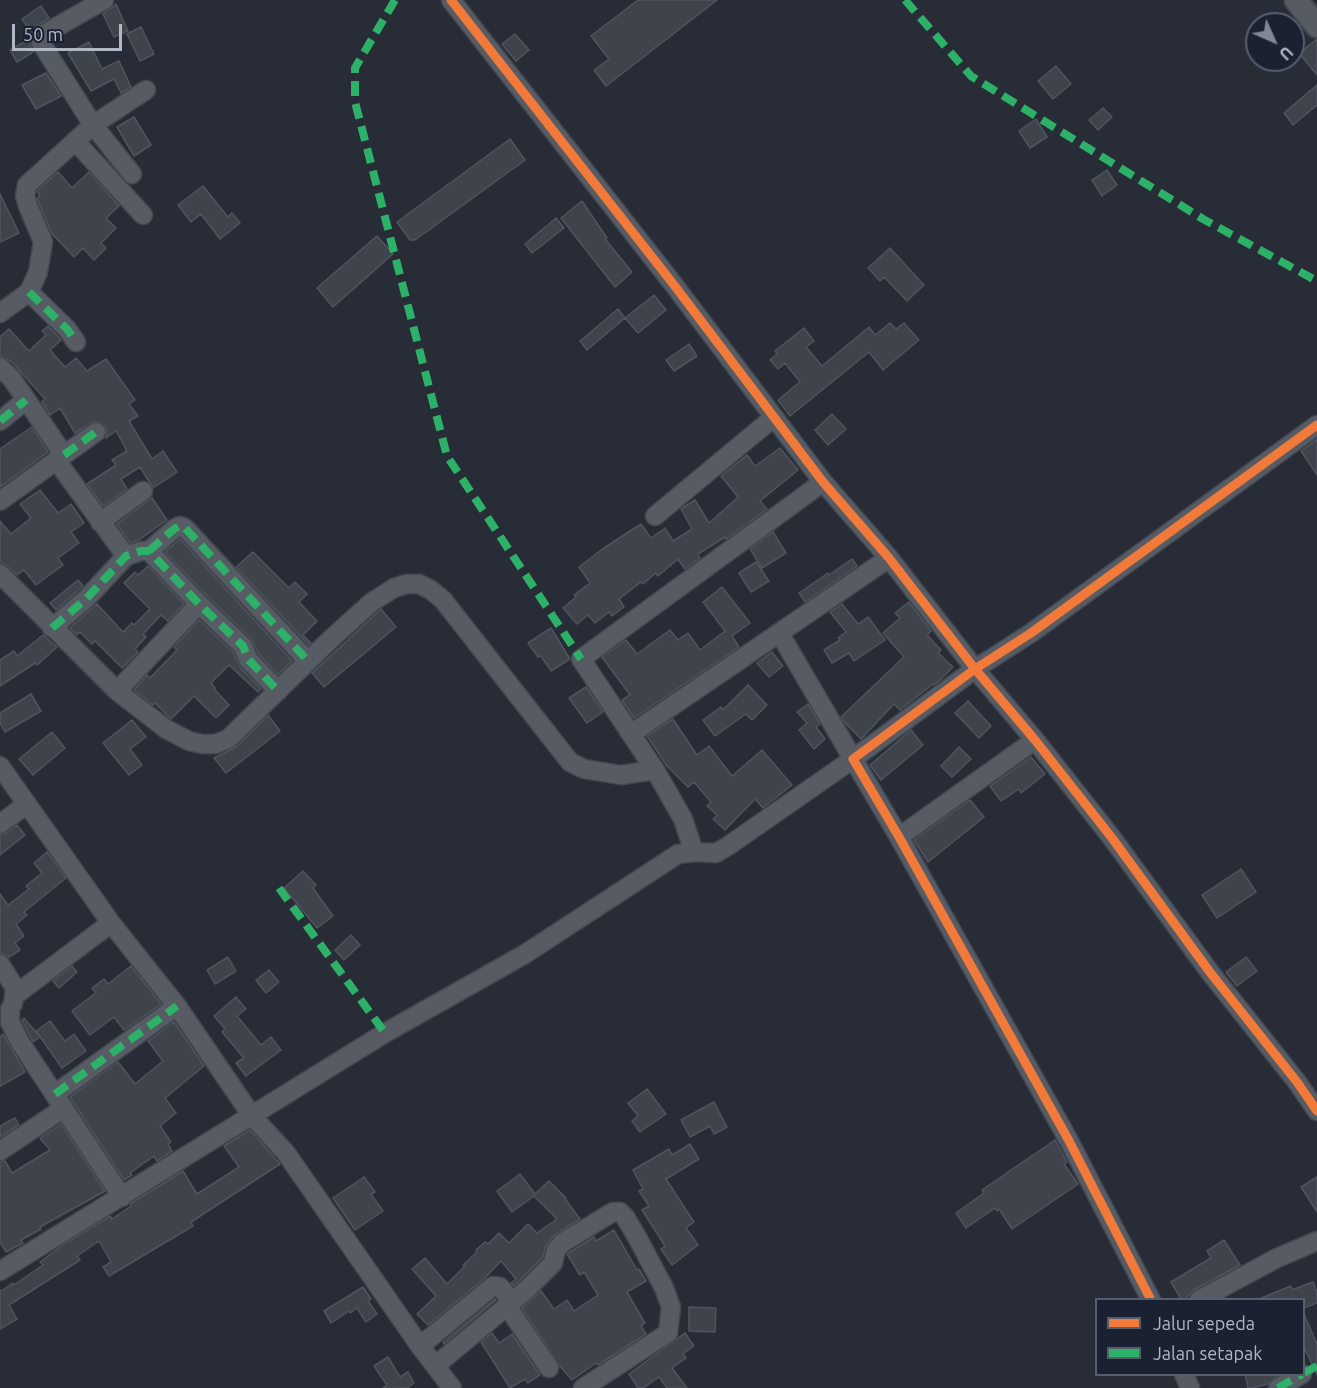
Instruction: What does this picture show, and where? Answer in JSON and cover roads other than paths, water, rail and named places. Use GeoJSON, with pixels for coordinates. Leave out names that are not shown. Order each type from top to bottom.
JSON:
{"type":"FeatureCollection","features":[{"type":"Feature","properties":{"kind":"street"},"geometry":{"type":"LineString","coordinates":[[104,0],[44,34],[41,43],[93,124],[132,174]]}},
{"type":"Feature","properties":{"kind":"street"},"geometry":{"type":"LineString","coordinates":[[451,0],[667,276],[823,482],[889,558],[975,669],[1035,740],[1112,838],[1209,971],[1297,1082],[1317,1111]]}},
{"type":"Feature","properties":{"kind":"street"},"geometry":{"type":"LineString","coordinates":[[1296,0],[1317,26]]}},
{"type":"Feature","properties":{"kind":"street"},"geometry":{"type":"LineString","coordinates":[[0,313],[29,292],[38,272],[43,242],[25,196],[27,185],[93,124],[146,90]]}},
{"type":"Feature","properties":{"kind":"street"},"geometry":{"type":"LineString","coordinates":[[75,141],[143,215]]}},
{"type":"Feature","properties":{"kind":"street"},"geometry":{"type":"LineString","coordinates":[[29,292],[68,329],[76,342]]}},
{"type":"Feature","properties":{"kind":"street"},"geometry":{"type":"LineString","coordinates":[[0,367],[12,379],[100,522],[126,556]]}},
{"type":"Feature","properties":{"kind":"street"},"geometry":{"type":"LineString","coordinates":[[0,421],[26,400]]}},
{"type":"Feature","properties":{"kind":"street"},"geometry":{"type":"LineString","coordinates":[[655,516],[773,417]]}},
{"type":"Feature","properties":{"kind":"street"},"geometry":{"type":"LineString","coordinates":[[0,1271],[384,1033],[525,954],[649,872],[686,853],[716,853],[853,759],[975,669],[1031,633],[1317,425]]}},
{"type":"Feature","properties":{"kind":"street"},"geometry":{"type":"LineString","coordinates":[[0,501],[96,432]]}},
{"type":"Feature","properties":{"kind":"street"},"geometry":{"type":"LineString","coordinates":[[686,853],[683,819],[655,770],[581,659],[823,482]]}},
{"type":"Feature","properties":{"kind":"street"},"geometry":{"type":"LineString","coordinates":[[100,522],[143,491]]}},
{"type":"Feature","properties":{"kind":"street"},"geometry":{"type":"LineString","coordinates":[[149,551],[174,529],[180,526],[185,528],[308,661]]}},
{"type":"Feature","properties":{"kind":"street"},"geometry":{"type":"LineString","coordinates":[[52,627],[87,598],[126,556],[141,550],[149,551],[243,646],[248,659],[278,691]]}},
{"type":"Feature","properties":{"kind":"street"},"geometry":{"type":"LineString","coordinates":[[631,734],[889,558]]}},
{"type":"Feature","properties":{"kind":"street"},"geometry":{"type":"LineString","coordinates":[[0,574],[117,690],[166,729],[189,741],[202,744],[215,744],[228,739],[372,602],[393,588],[406,584],[419,585],[431,590],[443,600],[570,762],[584,769],[621,775],[655,770]]}},
{"type":"Feature","properties":{"kind":"street"},"geometry":{"type":"LineString","coordinates":[[117,690],[199,604]]}},
{"type":"Feature","properties":{"kind":"street"},"geometry":{"type":"LineString","coordinates":[[780,634],[899,837],[1068,1139],[1150,1298]]}},
{"type":"Feature","properties":{"kind":"street"},"geometry":{"type":"LineString","coordinates":[[899,837],[1035,740]]}},
{"type":"Feature","properties":{"kind":"street"},"geometry":{"type":"LineString","coordinates":[[0,766],[111,923],[177,1006],[252,1116],[286,1153],[420,1346],[452,1388]]}},
{"type":"Feature","properties":{"kind":"street"},"geometry":{"type":"LineString","coordinates":[[0,824],[27,804]]}},
{"type":"Feature","properties":{"kind":"street"},"geometry":{"type":"LineString","coordinates":[[8,1006],[111,923]]}},
{"type":"Feature","properties":{"kind":"street"},"geometry":{"type":"LineString","coordinates":[[0,964],[15,988],[8,1006],[10,1022],[122,1197]]}},
{"type":"Feature","properties":{"kind":"street"},"geometry":{"type":"LineString","coordinates":[[0,1151],[177,1006]]}},
{"type":"Feature","properties":{"kind":"street"},"geometry":{"type":"LineString","coordinates":[[435,1366],[509,1304],[553,1263],[556,1250],[562,1243],[613,1212],[620,1212],[625,1217],[664,1288],[671,1307],[668,1333],[583,1388]]}},
{"type":"Feature","properties":{"kind":"street"},"geometry":{"type":"LineString","coordinates":[[1201,1298],[1277,1258],[1317,1241]]}},
{"type":"Feature","properties":{"kind":"street"},"geometry":{"type":"LineString","coordinates":[[420,1346],[493,1286],[500,1287],[549,1368]]}},
{"type":"Feature","properties":{"kind":"street"},"geometry":{"type":"LineString","coordinates":[[1278,1388],[1299,1376]]}}]}
